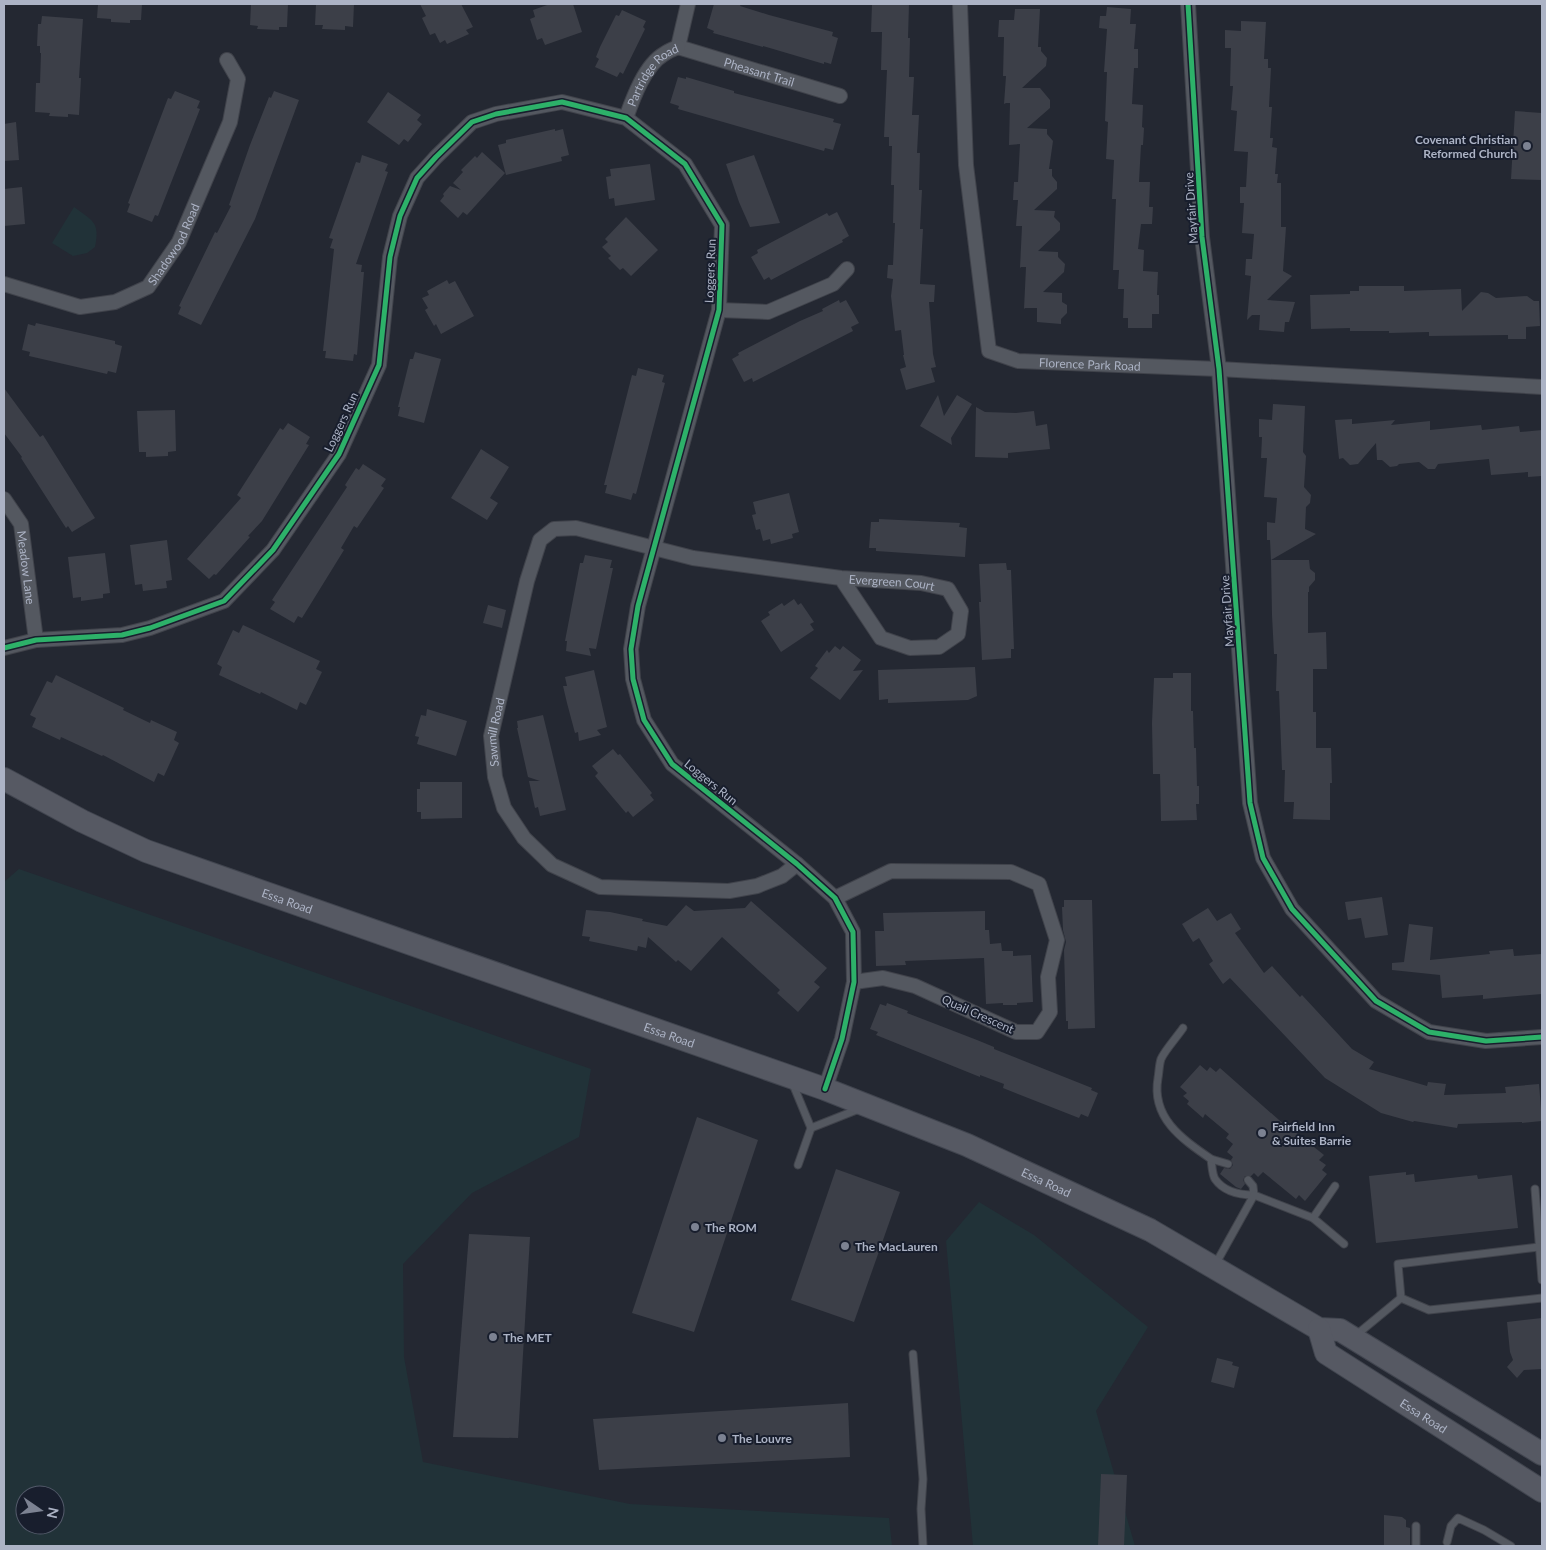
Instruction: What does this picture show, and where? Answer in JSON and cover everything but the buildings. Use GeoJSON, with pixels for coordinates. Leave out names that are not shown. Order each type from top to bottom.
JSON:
{"type":"FeatureCollection","features":[{"type":"Feature","properties":{"kind":"main road","name":"Essa Road"},"geometry":{"type":"LineString","coordinates":[[4,779],[82,822],[146,851],[825,1089],[967,1145],[1150,1230],[1319,1329],[1340,1330],[1542,1454]]}},
{"type":"Feature","properties":{"kind":"main road","name":"Essa Road"},"geometry":{"type":"LineString","coordinates":[[1319,1329],[1326,1353],[1542,1491]]}},
{"type":"Feature","properties":{"kind":"street","name":"Partridge Road"},"geometry":{"type":"LineString","coordinates":[[626,118],[635,94],[648,70],[662,54],[678,47],[688,4]]}},
{"type":"Feature","properties":{"kind":"street","name":"Florence Park Road"},"geometry":{"type":"LineString","coordinates":[[960,4],[966,165],[989,351],[1018,361],[1219,369],[1542,387]]}},
{"type":"Feature","properties":{"kind":"street","name":"Mayfair Drive"},"geometry":{"type":"LineString","coordinates":[[1188,4],[1202,237],[1219,369],[1250,803],[1263,858],[1292,910],[1376,1001],[1429,1032],[1486,1041],[1542,1037]]}},
{"type":"Feature","properties":{"kind":"street","name":"Pheasant Trail"},"geometry":{"type":"LineString","coordinates":[[678,47],[840,96]]}},
{"type":"Feature","properties":{"kind":"street","name":"Shadowood Road"},"geometry":{"type":"LineString","coordinates":[[4,284],[80,306],[115,302],[148,287],[179,242],[230,122],[238,79],[226,60]]}},
{"type":"Feature","properties":{"kind":"street","name":"Loggers Run"},"geometry":{"type":"LineString","coordinates":[[4,648],[36,640],[122,635],[150,628],[224,601],[273,550],[338,454],[379,365],[390,257],[400,216],[417,178],[472,122],[496,114],[562,102],[626,118],[685,164],[722,225],[719,310],[638,606],[631,649],[633,679],[644,720],[672,764],[797,864],[835,898],[853,932],[854,982],[842,1039],[825,1089]]}},
{"type":"Feature","properties":{"kind":"street"},"geometry":{"type":"LineString","coordinates":[[719,310],[768,312],[833,284],[847,269]]}},
{"type":"Feature","properties":{"kind":"street","name":"Meadow Lane"},"geometry":{"type":"LineString","coordinates":[[4,498],[21,524],[36,640]]}},
{"type":"Feature","properties":{"kind":"street","name":"Sawmill Road"},"geometry":{"type":"LineString","coordinates":[[654,547],[576,528],[554,529],[540,540],[527,581],[491,736],[495,777],[504,808],[524,838],[552,865],[600,887],[729,891],[757,886],[782,876],[797,864]]}},
{"type":"Feature","properties":{"kind":"street","name":"Evergreen Court"},"geometry":{"type":"LineString","coordinates":[[654,547],[693,558],[841,578],[921,582],[948,589],[961,611],[958,634],[939,647],[910,648],[881,638],[841,578]]}},
{"type":"Feature","properties":{"kind":"street","name":"Quail Crescent"},"geometry":{"type":"LineString","coordinates":[[835,898],[891,870],[1011,872],[1040,884],[1057,940],[1048,977],[1050,1012],[1037,1032],[1016,1032],[915,986],[883,978],[854,982]]}},
{"type":"Feature","properties":{"kind":"lane"},"geometry":{"type":"LineString","coordinates":[[1183,1028],[1161,1060],[1156,1089],[1159,1107],[1166,1120],[1178,1134],[1211,1159],[1228,1164]]}},
{"type":"Feature","properties":{"kind":"lane"},"geometry":{"type":"LineString","coordinates":[[790,1077],[811,1128],[798,1165]]}},
{"type":"Feature","properties":{"kind":"lane"},"geometry":{"type":"LineString","coordinates":[[811,1128],[867,1106]]}},
{"type":"Feature","properties":{"kind":"lane"},"geometry":{"type":"LineString","coordinates":[[1211,1159],[1214,1178],[1230,1192],[1239,1195],[1254,1195],[1313,1218],[1344,1244]]}},
{"type":"Feature","properties":{"kind":"lane"},"geometry":{"type":"LineString","coordinates":[[1214,1267],[1254,1195],[1253,1186],[1248,1180]]}},
{"type":"Feature","properties":{"kind":"lane"},"geometry":{"type":"LineString","coordinates":[[1313,1218],[1335,1186]]}},
{"type":"Feature","properties":{"kind":"lane"},"geometry":{"type":"LineString","coordinates":[[1535,1189],[1542,1280]]}},
{"type":"Feature","properties":{"kind":"lane"},"geometry":{"type":"LineString","coordinates":[[1401,1298],[1398,1264],[1539,1247]]}},
{"type":"Feature","properties":{"kind":"lane"},"geometry":{"type":"LineString","coordinates":[[1401,1298],[1429,1310],[1542,1298]]}},
{"type":"Feature","properties":{"kind":"lane"},"geometry":{"type":"LineString","coordinates":[[1353,1338],[1401,1298]]}},
{"type":"Feature","properties":{"kind":"lane"},"geometry":{"type":"LineString","coordinates":[[913,1354],[923,1479],[921,1510],[922,1546]]}},
{"type":"Feature","properties":{"kind":"lane"},"geometry":{"type":"LineString","coordinates":[[1447,1542],[1451,1526],[1458,1518],[1484,1530],[1511,1546]]}},
{"type":"Feature","properties":{"kind":"lane"},"geometry":{"type":"LineString","coordinates":[[1416,1526],[1416,1546]]}},
{"type":"Feature","properties":{"kind":"shaded area"},"geometry":{"type":"Polygon","coordinates":[[[74,207],[94,223],[96,239],[95,247],[87,253],[73,256],[52,243],[74,207]]]}},
{"type":"Feature","properties":{"kind":"shaded area"},"geometry":{"type":"Polygon","coordinates":[[[19,869],[591,1069],[579,1137],[472,1193],[403,1264],[404,1357],[423,1462],[630,1504],[889,1518],[892,1546],[4,1546],[4,882],[19,869]]]}},
{"type":"Feature","properties":{"kind":"shaded area"},"geometry":{"type":"Polygon","coordinates":[[[979,1202],[1034,1235],[1148,1327],[1096,1411],[1135,1546],[973,1546],[946,1241],[979,1202]]]}},
{"type":"Feature","properties":{"kind":"cycle path"},"geometry":{"type":"LineString","coordinates":[[1188,4],[1202,237],[1219,369],[1250,803],[1263,858],[1292,909],[1376,1001],[1429,1032],[1486,1041],[1542,1037]]}},
{"type":"Feature","properties":{"kind":"cycle path"},"geometry":{"type":"LineString","coordinates":[[4,648],[36,640],[122,635],[150,628],[224,601],[273,550],[339,454],[379,365],[390,257],[400,216],[417,178],[472,122],[496,114],[562,102],[626,118],[685,164],[722,225],[719,310],[638,606],[631,649],[633,679],[644,720],[672,764],[797,864],[835,898],[853,932],[854,982],[842,1039],[825,1089]]}},
{"type":"Feature","properties":{"kind":"place","name":"Covenant Christian Reformed Church"},"geometry":{"type":"Point","coordinates":[1527,146]}},
{"type":"Feature","properties":{"kind":"place","name":"Fairfield Inn & Suites Barrie"},"geometry":{"type":"Point","coordinates":[1262,1133]}},
{"type":"Feature","properties":{"kind":"place","name":"The ROM"},"geometry":{"type":"Point","coordinates":[695,1227]}},
{"type":"Feature","properties":{"kind":"place","name":"The MacLauren"},"geometry":{"type":"Point","coordinates":[845,1246]}},
{"type":"Feature","properties":{"kind":"place","name":"The MET"},"geometry":{"type":"Point","coordinates":[493,1337]}},
{"type":"Feature","properties":{"kind":"place","name":"The Louvre"},"geometry":{"type":"Point","coordinates":[722,1438]}}]}
